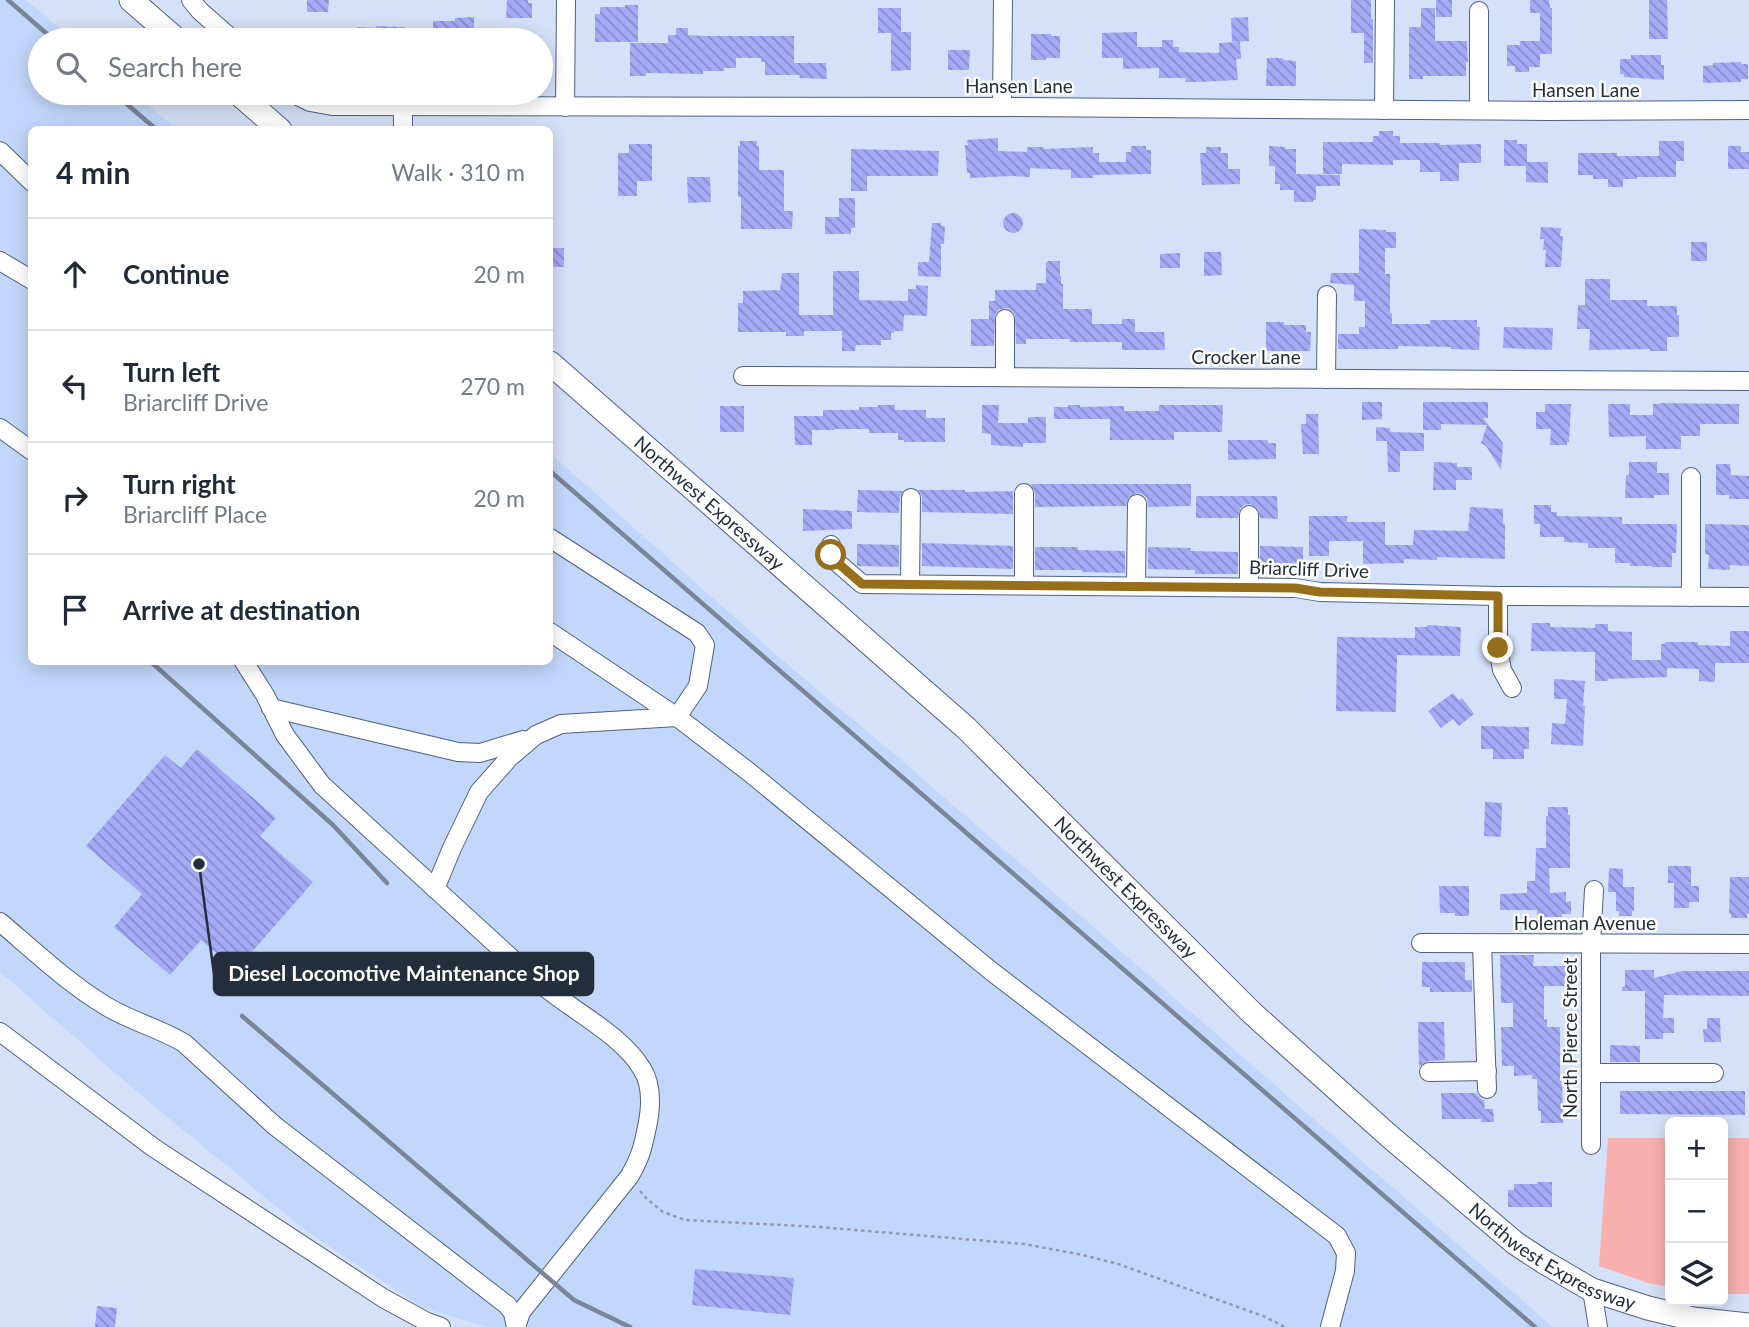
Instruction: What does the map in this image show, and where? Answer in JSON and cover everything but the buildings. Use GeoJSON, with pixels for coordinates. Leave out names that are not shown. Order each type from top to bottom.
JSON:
{"type":"FeatureCollection","features":[{"type":"Feature","properties":{"kind":"main road"},"geometry":{"type":"LineString","coordinates":[[131,0],[163,28]]}},
{"type":"Feature","properties":{"kind":"main road"},"geometry":{"type":"LineString","coordinates":[[252,105],[275,126]]}},
{"type":"Feature","properties":{"kind":"main road","name":"Northwest Expressway"},"geometry":{"type":"LineString","coordinates":[[553,366],[966,729],[1252,1013],[1378,1126],[1515,1243],[1592,1290],[1693,1319],[1749,1325]]}},
{"type":"Feature","properties":{"kind":"street"},"geometry":{"type":"LineString","coordinates":[[191,0],[219,28]]}},
{"type":"Feature","properties":{"kind":"street"},"geometry":{"type":"LineString","coordinates":[[565,107],[566,0]]}},
{"type":"Feature","properties":{"kind":"street"},"geometry":{"type":"LineString","coordinates":[[1002,107],[1003,0]]}},
{"type":"Feature","properties":{"kind":"street"},"geometry":{"type":"LineString","coordinates":[[1384,110],[1385,0]]}},
{"type":"Feature","properties":{"kind":"street"},"geometry":{"type":"LineString","coordinates":[[1479,11],[1479,110]]}},
{"type":"Feature","properties":{"kind":"street","name":"Hansen Lane"},"geometry":{"type":"LineString","coordinates":[[326,105],[1749,110]]}},
{"type":"Feature","properties":{"kind":"street"},"geometry":{"type":"LineString","coordinates":[[402,126],[403,107]]}},
{"type":"Feature","properties":{"kind":"street"},"geometry":{"type":"LineString","coordinates":[[0,152],[28,178]]}},
{"type":"Feature","properties":{"kind":"street"},"geometry":{"type":"LineString","coordinates":[[0,261],[28,278]]}},
{"type":"Feature","properties":{"kind":"street"},"geometry":{"type":"LineString","coordinates":[[1326,379],[1327,295]]}},
{"type":"Feature","properties":{"kind":"street"},"geometry":{"type":"LineString","coordinates":[[1005,319],[1005,377]]}},
{"type":"Feature","properties":{"kind":"street","name":"Crocker Lane"},"geometry":{"type":"LineString","coordinates":[[743,376],[1749,381]]}},
{"type":"Feature","properties":{"kind":"street"},"geometry":{"type":"LineString","coordinates":[[0,428],[28,448]]}},
{"type":"Feature","properties":{"kind":"street"},"geometry":{"type":"LineString","coordinates":[[1691,477],[1691,597]]}},
{"type":"Feature","properties":{"kind":"street"},"geometry":{"type":"LineString","coordinates":[[1024,493],[1024,585]]}},
{"type":"Feature","properties":{"kind":"street"},"geometry":{"type":"LineString","coordinates":[[910,584],[911,498]]}},
{"type":"Feature","properties":{"kind":"street"},"geometry":{"type":"LineString","coordinates":[[1136,586],[1137,505]]}},
{"type":"Feature","properties":{"kind":"street"},"geometry":{"type":"LineString","coordinates":[[1249,587],[1250,515]]}},
{"type":"Feature","properties":{"kind":"street"},"geometry":{"type":"LineString","coordinates":[[553,540],[696,633],[705,645],[698,686],[677,717]]}},
{"type":"Feature","properties":{"kind":"street","name":"Briarcliff Drive"},"geometry":{"type":"LineString","coordinates":[[831,545],[832,558],[860,583],[868,584],[1249,587],[1295,588],[1320,592],[1498,596],[1749,597]]}},
{"type":"Feature","properties":{"kind":"street"},"geometry":{"type":"LineString","coordinates":[[1498,596],[1498,648],[1502,670],[1512,688]]}},
{"type":"Feature","properties":{"kind":"street"},"geometry":{"type":"LineString","coordinates":[[553,634],[677,717],[749,772],[991,971],[1337,1236],[1346,1253],[1346,1262],[1330,1327]]}},
{"type":"Feature","properties":{"kind":"street"},"geometry":{"type":"LineString","coordinates":[[246,665],[285,736],[322,785],[534,979],[601,1027],[633,1056],[643,1069],[649,1090],[650,1111],[639,1163],[522,1311],[516,1327]]}},
{"type":"Feature","properties":{"kind":"street"},"geometry":{"type":"LineString","coordinates":[[271,708],[458,752],[480,753],[536,736],[561,724],[677,717]]}},
{"type":"Feature","properties":{"kind":"street"},"geometry":{"type":"LineString","coordinates":[[435,889],[479,792],[509,758],[536,736]]}},
{"type":"Feature","properties":{"kind":"street","name":"North Pierce Street"},"geometry":{"type":"LineString","coordinates":[[1591,1145],[1591,944],[1594,890]]}},
{"type":"Feature","properties":{"kind":"street"},"geometry":{"type":"LineString","coordinates":[[0,922],[57,971],[104,1006],[169,1034],[184,1044],[275,1126],[507,1305],[513,1313],[516,1327]]}},
{"type":"Feature","properties":{"kind":"street","name":"Holeman Avenue"},"geometry":{"type":"LineString","coordinates":[[1421,943],[1749,944]]}},
{"type":"Feature","properties":{"kind":"street"},"geometry":{"type":"LineString","coordinates":[[1429,1072],[1487,1080],[1482,944]]}},
{"type":"Feature","properties":{"kind":"street"},"geometry":{"type":"LineString","coordinates":[[0,1032],[154,1148],[383,1298],[441,1327]]}},
{"type":"Feature","properties":{"kind":"street"},"geometry":{"type":"LineString","coordinates":[[1591,1073],[1714,1073]]}},
{"type":"Feature","properties":{"kind":"street"},"geometry":{"type":"LineString","coordinates":[[1592,1290],[1598,1327]]}},
{"type":"Feature","properties":{"kind":"path"},"geometry":{"type":"LineString","coordinates":[[629,1177],[646,1198],[663,1212],[685,1220],[833,1228],[1024,1244],[1059,1250],[1118,1264],[1263,1316],[1284,1327]]}},
{"type":"Feature","properties":{"kind":"shaded area"},"geometry":{"type":"Polygon","coordinates":[[[0,0],[26,0],[60,28],[28,28],[28,105],[148,105],[172,126],[28,126],[28,665],[553,665],[553,456],[795,671],[892,752],[1553,1327],[487,1327],[424,1308],[310,1234],[143,1097],[0,972],[0,0]]]}},
{"type":"Feature","properties":{"kind":"shaded area"},"geometry":{"type":"Polygon","coordinates":[[[1608,1138],[1665,1138],[1665,1286],[1599,1266],[1608,1138]]]}},
{"type":"Feature","properties":{"kind":"shaded area"},"geometry":{"type":"Polygon","coordinates":[[[1728,1138],[1749,1138],[1749,1294],[1728,1294],[1728,1138]]]}},
{"type":"Feature","properties":{"kind":"railway"},"geometry":{"type":"LineString","coordinates":[[8,0],[40,28]]}},
{"type":"Feature","properties":{"kind":"railway"},"geometry":{"type":"LineString","coordinates":[[128,105],[152,126]]}},
{"type":"Feature","properties":{"kind":"railway"},"geometry":{"type":"LineString","coordinates":[[553,474],[1535,1327]]}},
{"type":"Feature","properties":{"kind":"railway"},"geometry":{"type":"LineString","coordinates":[[154,665],[333,825],[387,883]]}},
{"type":"Feature","properties":{"kind":"railway"},"geometry":{"type":"LineString","coordinates":[[242,1016],[574,1300],[630,1327]]}},
{"type":"Feature","properties":{"kind":"place","name":"Diesel Locomotive Maintenance Shop"},"geometry":{"type":"Point","coordinates":[199,864]}},
{"type":"Feature","properties":{"kind":"route"},"geometry":{"type":"LineString","coordinates":[[831,555],[862,584],[1295,588],[1320,592],[1498,596],[1498,648]]}}]}
